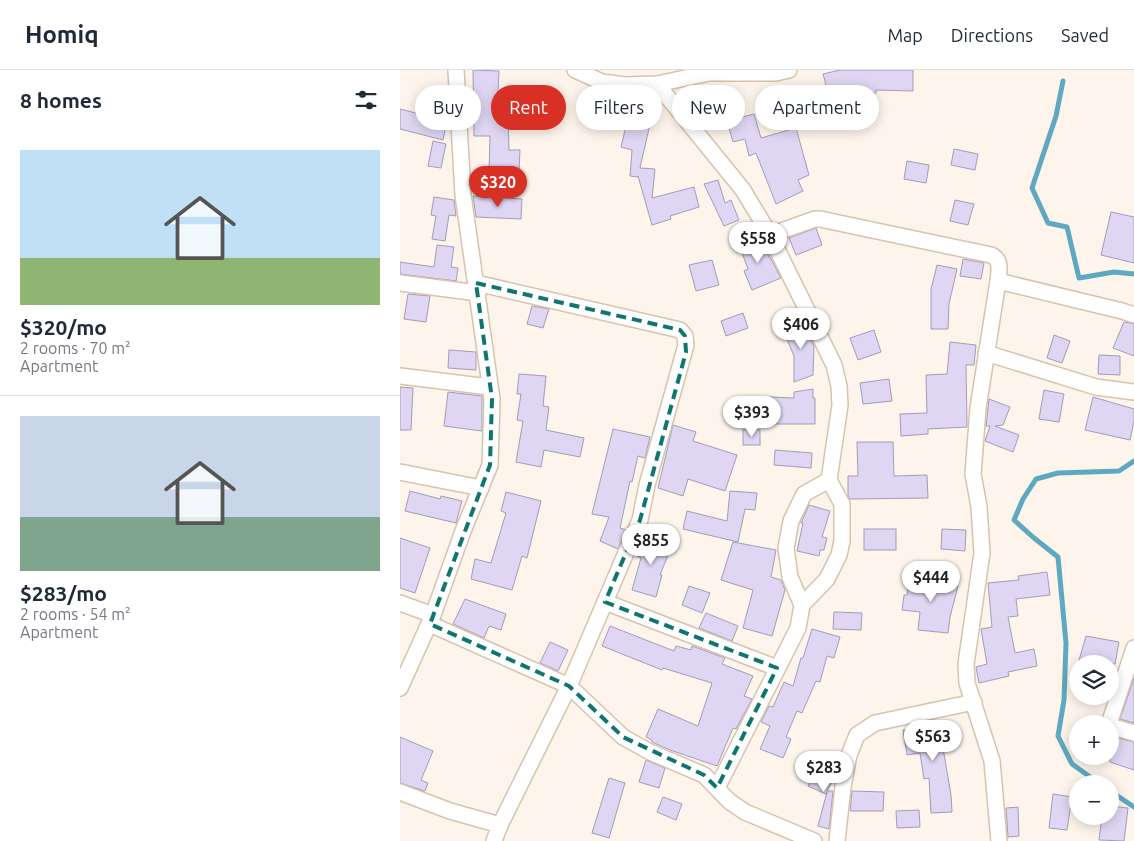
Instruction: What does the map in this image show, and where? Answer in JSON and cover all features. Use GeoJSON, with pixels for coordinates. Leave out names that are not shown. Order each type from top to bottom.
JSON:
{"type":"FeatureCollection","features":[{"type":"Feature","properties":{"kind":"street"},"geometry":{"type":"LineString","coordinates":[[400,688],[432,619],[463,531],[490,465],[492,398],[489,388],[463,195],[456,70]]}},
{"type":"Feature","properties":{"kind":"street"},"geometry":{"type":"LineString","coordinates":[[575,70],[602,82],[625,86],[656,84],[709,72],[776,73],[789,70]]}},
{"type":"Feature","properties":{"kind":"street"},"geometry":{"type":"LineString","coordinates":[[656,84],[740,184],[770,235],[834,365],[840,405],[828,480],[842,504],[842,541],[839,555],[827,579],[802,605]]}},
{"type":"Feature","properties":{"kind":"street"},"geometry":{"type":"LineString","coordinates":[[770,235],[815,219],[828,220],[991,255],[995,257],[999,264],[978,408],[973,474],[979,507],[982,553],[966,664],[967,683],[992,761],[999,841]]}},
{"type":"Feature","properties":{"kind":"street"},"geometry":{"type":"LineString","coordinates":[[998,281],[1134,315]]}},
{"type":"Feature","properties":{"kind":"street"},"geometry":{"type":"LineString","coordinates":[[400,284],[477,288],[680,330],[685,336],[686,352],[647,485],[640,520],[569,686],[500,825],[494,841]]}},
{"type":"Feature","properties":{"kind":"street"},"geometry":{"type":"LineString","coordinates":[[986,352],[1096,387],[1134,392]]}},
{"type":"Feature","properties":{"kind":"street"},"geometry":{"type":"LineString","coordinates":[[400,376],[489,388]]}},
{"type":"Feature","properties":{"kind":"street"},"geometry":{"type":"LineString","coordinates":[[400,472],[481,488]]}},
{"type":"Feature","properties":{"kind":"street"},"geometry":{"type":"LineString","coordinates":[[716,788],[798,628],[802,605],[790,577],[786,548],[790,521],[804,494],[828,480]]}},
{"type":"Feature","properties":{"kind":"street"},"geometry":{"type":"LineString","coordinates":[[605,602],[777,668]]}},
{"type":"Feature","properties":{"kind":"street"},"geometry":{"type":"LineString","coordinates":[[400,603],[569,686],[623,737],[650,752],[704,775],[728,801],[745,812],[814,841]]}},
{"type":"Feature","properties":{"kind":"street"},"geometry":{"type":"LineString","coordinates":[[1113,715],[1134,648]]}},
{"type":"Feature","properties":{"kind":"street"},"geometry":{"type":"LineString","coordinates":[[837,841],[845,779],[857,735],[875,723],[974,702]]}},
{"type":"Feature","properties":{"kind":"street"},"geometry":{"type":"LineString","coordinates":[[1119,728],[1134,734]]}},
{"type":"Feature","properties":{"kind":"street"},"geometry":{"type":"LineString","coordinates":[[400,792],[450,811],[500,825]]}},
{"type":"Feature","properties":{"kind":"highlighted area"},"geometry":{"type":"Polygon","coordinates":[[[476,283],[680,330],[685,336],[686,352],[640,520],[605,602],[777,668],[717,788],[704,775],[623,737],[569,686],[430,624],[490,465],[492,399],[476,283]]]}},
{"type":"Feature","properties":{"kind":"building"},"geometry":{"type":"Polygon","coordinates":[[[473,70],[499,71],[498,85],[491,85],[491,130],[508,130],[509,150],[520,150],[519,172],[489,172],[490,136],[474,136],[474,130],[481,130],[481,85],[473,85],[473,70]]]}},
{"type":"Feature","properties":{"kind":"building"},"geometry":{"type":"Polygon","coordinates":[[[840,70],[913,70],[913,91],[879,90],[879,85],[826,85],[823,74],[840,70]]]}},
{"type":"Feature","properties":{"kind":"building"},"geometry":{"type":"Polygon","coordinates":[[[400,109],[415,113],[415,130],[445,130],[443,140],[400,129],[400,109]]]}},
{"type":"Feature","properties":{"kind":"building"},"geometry":{"type":"Polygon","coordinates":[[[754,114],[755,130],[759,130],[761,138],[789,130],[797,130],[809,175],[798,180],[803,191],[776,204],[756,153],[749,156],[745,139],[733,142],[730,130],[745,130],[745,116],[754,114]]]}},
{"type":"Feature","properties":{"kind":"building"},"geometry":{"type":"Polygon","coordinates":[[[625,130],[649,130],[640,168],[655,169],[652,198],[694,187],[699,207],[670,216],[671,219],[652,225],[638,176],[630,176],[632,150],[621,147],[625,130]]]}},
{"type":"Feature","properties":{"kind":"building"},"geometry":{"type":"Polygon","coordinates":[[[433,141],[446,144],[441,168],[428,166],[433,141]]]}},
{"type":"Feature","properties":{"kind":"building"},"geometry":{"type":"Polygon","coordinates":[[[954,149],[978,154],[975,170],[951,165],[954,149]]]}},
{"type":"Feature","properties":{"kind":"building"},"geometry":{"type":"Polygon","coordinates":[[[907,161],[929,165],[926,183],[904,179],[907,161]]]}},
{"type":"Feature","properties":{"kind":"building"},"geometry":{"type":"Polygon","coordinates":[[[718,180],[725,203],[731,200],[739,220],[724,226],[704,184],[718,180]]]}},
{"type":"Feature","properties":{"kind":"building"},"geometry":{"type":"Polygon","coordinates":[[[473,196],[522,199],[521,219],[476,217],[473,196]]]}},
{"type":"Feature","properties":{"kind":"building"},"geometry":{"type":"Polygon","coordinates":[[[434,197],[454,200],[456,216],[449,215],[445,241],[432,239],[436,216],[431,215],[434,197]]]}},
{"type":"Feature","properties":{"kind":"building"},"geometry":{"type":"Polygon","coordinates":[[[955,200],[974,204],[968,225],[950,221],[955,200]]]}},
{"type":"Feature","properties":{"kind":"building"},"geometry":{"type":"Polygon","coordinates":[[[1111,212],[1134,217],[1134,263],[1101,255],[1111,212]]]}},
{"type":"Feature","properties":{"kind":"building"},"geometry":{"type":"Polygon","coordinates":[[[816,228],[822,245],[796,255],[789,238],[816,228]]]}},
{"type":"Feature","properties":{"kind":"building"},"geometry":{"type":"Polygon","coordinates":[[[760,237],[781,278],[752,290],[744,271],[748,269],[739,245],[760,237]]]}},
{"type":"Feature","properties":{"kind":"building"},"geometry":{"type":"Polygon","coordinates":[[[437,245],[454,247],[451,267],[458,268],[456,281],[400,274],[400,262],[434,267],[437,245]]]}},
{"type":"Feature","properties":{"kind":"building"},"geometry":{"type":"Polygon","coordinates":[[[963,259],[984,263],[981,279],[960,276],[963,259]]]}},
{"type":"Feature","properties":{"kind":"building"},"geometry":{"type":"Polygon","coordinates":[[[712,260],[719,285],[696,291],[689,265],[712,260]]]}},
{"type":"Feature","properties":{"kind":"building"},"geometry":{"type":"Polygon","coordinates":[[[937,265],[957,269],[949,304],[948,329],[931,329],[931,289],[937,265]]]}},
{"type":"Feature","properties":{"kind":"building"},"geometry":{"type":"Polygon","coordinates":[[[408,294],[430,296],[426,322],[404,319],[408,294]]]}},
{"type":"Feature","properties":{"kind":"building"},"geometry":{"type":"Polygon","coordinates":[[[532,306],[549,309],[543,328],[527,324],[532,306]]]}},
{"type":"Feature","properties":{"kind":"building"},"geometry":{"type":"Polygon","coordinates":[[[743,313],[748,328],[726,336],[721,321],[743,313]]]}},
{"type":"Feature","properties":{"kind":"building"},"geometry":{"type":"Polygon","coordinates":[[[802,321],[814,346],[813,375],[794,382],[794,356],[783,329],[802,321]]]}},
{"type":"Feature","properties":{"kind":"building"},"geometry":{"type":"Polygon","coordinates":[[[1124,322],[1134,324],[1134,356],[1113,348],[1124,322]]]}},
{"type":"Feature","properties":{"kind":"building"},"geometry":{"type":"Polygon","coordinates":[[[874,330],[881,352],[858,360],[850,338],[874,330]]]}},
{"type":"Feature","properties":{"kind":"building"},"geometry":{"type":"Polygon","coordinates":[[[1054,335],[1070,341],[1062,363],[1047,358],[1054,335]]]}},
{"type":"Feature","properties":{"kind":"building"},"geometry":{"type":"Polygon","coordinates":[[[950,342],[976,345],[974,365],[966,365],[967,427],[928,429],[928,434],[901,436],[900,414],[927,413],[926,375],[947,374],[950,342]]]}},
{"type":"Feature","properties":{"kind":"building"},"geometry":{"type":"Polygon","coordinates":[[[449,350],[476,352],[476,370],[448,368],[449,350]]]}},
{"type":"Feature","properties":{"kind":"building"},"geometry":{"type":"Polygon","coordinates":[[[1099,355],[1120,356],[1120,375],[1098,374],[1099,355]]]}},
{"type":"Feature","properties":{"kind":"building"},"geometry":{"type":"Polygon","coordinates":[[[519,374],[546,376],[543,406],[549,407],[546,430],[584,438],[580,457],[544,450],[541,467],[516,462],[523,421],[517,420],[521,394],[517,394],[519,374]]]}},
{"type":"Feature","properties":{"kind":"building"},"geometry":{"type":"Polygon","coordinates":[[[889,379],[892,401],[863,404],[860,383],[889,379]]]}},
{"type":"Feature","properties":{"kind":"building"},"geometry":{"type":"Polygon","coordinates":[[[400,387],[413,388],[411,430],[400,430],[400,387]]]}},
{"type":"Feature","properties":{"kind":"building"},"geometry":{"type":"Polygon","coordinates":[[[813,389],[815,424],[769,424],[769,397],[794,398],[794,392],[813,389]]]}},
{"type":"Feature","properties":{"kind":"building"},"geometry":{"type":"Polygon","coordinates":[[[1044,390],[1064,394],[1059,422],[1039,419],[1044,390]]]}},
{"type":"Feature","properties":{"kind":"building"},"geometry":{"type":"Polygon","coordinates":[[[448,392],[482,396],[482,431],[444,426],[448,392]]]}},
{"type":"Feature","properties":{"kind":"building"},"geometry":{"type":"Polygon","coordinates":[[[1093,397],[1134,409],[1134,421],[1130,440],[1085,430],[1093,397]]]}},
{"type":"Feature","properties":{"kind":"building"},"geometry":{"type":"Polygon","coordinates":[[[989,399],[1010,407],[1003,425],[995,426],[1019,435],[1013,452],[985,441],[990,426],[986,426],[989,399]]]}},
{"type":"Feature","properties":{"kind":"building"},"geometry":{"type":"Polygon","coordinates":[[[673,425],[696,432],[693,441],[737,455],[725,491],[688,479],[683,496],[658,488],[673,425]]]}},
{"type":"Feature","properties":{"kind":"building"},"geometry":{"type":"Polygon","coordinates":[[[613,429],[650,437],[645,458],[638,456],[632,482],[630,481],[620,528],[626,530],[618,549],[600,541],[609,517],[592,514],[613,429]]]}},
{"type":"Feature","properties":{"kind":"building"},"geometry":{"type":"Polygon","coordinates":[[[743,430],[760,430],[760,445],[743,445],[743,430]]]}},
{"type":"Feature","properties":{"kind":"building"},"geometry":{"type":"Polygon","coordinates":[[[857,442],[893,442],[894,476],[927,475],[928,498],[850,499],[848,496],[848,476],[858,476],[857,442]]]}},
{"type":"Feature","properties":{"kind":"building"},"geometry":{"type":"Polygon","coordinates":[[[775,450],[812,453],[811,468],[774,465],[775,450]]]}},
{"type":"Feature","properties":{"kind":"building"},"geometry":{"type":"Polygon","coordinates":[[[410,491],[440,499],[441,496],[462,501],[456,523],[405,511],[410,491]]]}},
{"type":"Feature","properties":{"kind":"building"},"geometry":{"type":"Polygon","coordinates":[[[730,491],[757,493],[755,510],[745,509],[738,542],[683,529],[687,511],[727,521],[730,491]]]}},
{"type":"Feature","properties":{"kind":"building"},"geometry":{"type":"Polygon","coordinates":[[[506,492],[541,501],[527,558],[522,556],[512,590],[471,579],[475,559],[491,563],[506,513],[501,511],[506,492]]]}},
{"type":"Feature","properties":{"kind":"building"},"geometry":{"type":"Polygon","coordinates":[[[809,505],[830,511],[822,537],[827,538],[824,550],[820,550],[819,556],[797,551],[803,523],[801,523],[809,505]]]}},
{"type":"Feature","properties":{"kind":"building"},"geometry":{"type":"Polygon","coordinates":[[[864,529],[896,529],[896,550],[864,550],[864,529]]]}},
{"type":"Feature","properties":{"kind":"building"},"geometry":{"type":"Polygon","coordinates":[[[942,529],[966,530],[965,551],[941,549],[942,529]]]}},
{"type":"Feature","properties":{"kind":"building"},"geometry":{"type":"Polygon","coordinates":[[[643,537],[672,545],[660,575],[662,575],[656,597],[632,590],[641,558],[635,555],[643,537]]]}},
{"type":"Feature","properties":{"kind":"building"},"geometry":{"type":"Polygon","coordinates":[[[400,538],[430,548],[415,593],[400,588],[400,538]]]}},
{"type":"Feature","properties":{"kind":"building"},"geometry":{"type":"Polygon","coordinates":[[[733,542],[776,550],[771,577],[781,580],[785,590],[772,636],[743,628],[753,590],[721,580],[733,542]]]}},
{"type":"Feature","properties":{"kind":"building"},"geometry":{"type":"Polygon","coordinates":[[[1047,572],[1050,595],[1016,599],[1018,616],[1008,617],[1015,653],[1034,649],[1037,666],[1008,672],[1009,676],[979,683],[976,667],[987,664],[981,629],[992,627],[988,583],[1019,580],[1018,576],[1047,572]]]}},
{"type":"Feature","properties":{"kind":"building"},"geometry":{"type":"Polygon","coordinates":[[[910,576],[958,586],[948,633],[918,630],[920,612],[902,610],[910,576]]]}},
{"type":"Feature","properties":{"kind":"building"},"geometry":{"type":"Polygon","coordinates":[[[689,586],[710,593],[702,613],[682,605],[689,586]]]}},
{"type":"Feature","properties":{"kind":"building"},"geometry":{"type":"Polygon","coordinates":[[[465,599],[506,614],[501,630],[489,626],[484,638],[453,624],[465,599]]]}},
{"type":"Feature","properties":{"kind":"building"},"geometry":{"type":"Polygon","coordinates":[[[834,612],[862,613],[861,630],[833,629],[834,612]]]}},
{"type":"Feature","properties":{"kind":"building"},"geometry":{"type":"Polygon","coordinates":[[[706,613],[738,626],[732,641],[699,628],[706,613]]]}},
{"type":"Feature","properties":{"kind":"building"},"geometry":{"type":"Polygon","coordinates":[[[610,626],[674,651],[676,646],[691,650],[692,646],[725,658],[722,664],[753,676],[744,696],[752,699],[736,729],[733,728],[717,766],[670,750],[652,742],[652,740],[646,737],[658,709],[698,726],[712,683],[663,668],[662,670],[602,646],[610,626]]]}},
{"type":"Feature","properties":{"kind":"building"},"geometry":{"type":"Polygon","coordinates":[[[812,629],[840,637],[834,658],[827,656],[820,682],[816,681],[802,713],[797,711],[786,737],[791,739],[783,758],[760,749],[770,726],[761,722],[769,706],[773,707],[784,682],[793,686],[812,629]]]}},
{"type":"Feature","properties":{"kind":"building"},"geometry":{"type":"Polygon","coordinates":[[[1086,636],[1119,642],[1117,655],[1081,655],[1086,636]]]}},
{"type":"Feature","properties":{"kind":"building"},"geometry":{"type":"Polygon","coordinates":[[[550,642],[568,650],[558,671],[540,663],[550,642]]]}},
{"type":"Feature","properties":{"kind":"building"},"geometry":{"type":"Polygon","coordinates":[[[1134,678],[1134,723],[1120,719],[1134,678]]]}},
{"type":"Feature","properties":{"kind":"building"},"geometry":{"type":"Polygon","coordinates":[[[929,727],[929,730],[952,727],[954,747],[943,748],[952,812],[931,813],[929,778],[924,779],[920,753],[907,755],[903,730],[929,727]]]}},
{"type":"Feature","properties":{"kind":"building"},"geometry":{"type":"Polygon","coordinates":[[[400,737],[433,751],[421,780],[428,783],[425,791],[400,783],[400,737]]]}},
{"type":"Feature","properties":{"kind":"building"},"geometry":{"type":"Polygon","coordinates":[[[1119,738],[1134,742],[1134,770],[1119,765],[1119,738]]]}},
{"type":"Feature","properties":{"kind":"building"},"geometry":{"type":"Polygon","coordinates":[[[646,760],[665,768],[659,788],[639,782],[646,760]]]}},
{"type":"Feature","properties":{"kind":"building"},"geometry":{"type":"Polygon","coordinates":[[[818,765],[836,774],[827,791],[833,791],[829,829],[818,826],[827,792],[826,794],[808,786],[818,765]]]}},
{"type":"Feature","properties":{"kind":"building"},"geometry":{"type":"Polygon","coordinates":[[[609,778],[625,783],[609,838],[592,833],[609,778]]]}},
{"type":"Feature","properties":{"kind":"building"},"geometry":{"type":"Polygon","coordinates":[[[852,791],[884,792],[883,811],[850,811],[852,791]]]}},
{"type":"Feature","properties":{"kind":"building"},"geometry":{"type":"Polygon","coordinates":[[[1053,794],[1069,797],[1067,830],[1049,828],[1053,794]]]}},
{"type":"Feature","properties":{"kind":"building"},"geometry":{"type":"Polygon","coordinates":[[[663,797],[682,804],[676,820],[657,812],[663,797]]]}},
{"type":"Feature","properties":{"kind":"building"},"geometry":{"type":"Polygon","coordinates":[[[1018,807],[1019,836],[1008,837],[1006,808],[1018,807]]]}},
{"type":"Feature","properties":{"kind":"building"},"geometry":{"type":"Polygon","coordinates":[[[1119,807],[1128,808],[1124,841],[1099,840],[1101,825],[1119,825],[1119,807]]]}},
{"type":"Feature","properties":{"kind":"building"},"geometry":{"type":"Polygon","coordinates":[[[919,810],[920,827],[897,828],[896,811],[919,810]]]}},
{"type":"Feature","properties":{"kind":"waterway"},"geometry":{"type":"LineString","coordinates":[[1063,81],[1056,116],[1032,188],[1048,223],[1067,227],[1079,278],[1114,272],[1134,274]]}},
{"type":"Feature","properties":{"kind":"waterway"},"geometry":{"type":"LineString","coordinates":[[1087,775],[1072,764],[1058,736],[1064,700],[1066,643],[1058,557],[1014,520],[1023,499],[1036,479],[1058,473],[1119,471],[1134,461]]}},
{"type":"Feature","properties":{"kind":"waterway"},"geometry":{"type":"LineString","coordinates":[[1119,797],[1134,807]]}}]}
